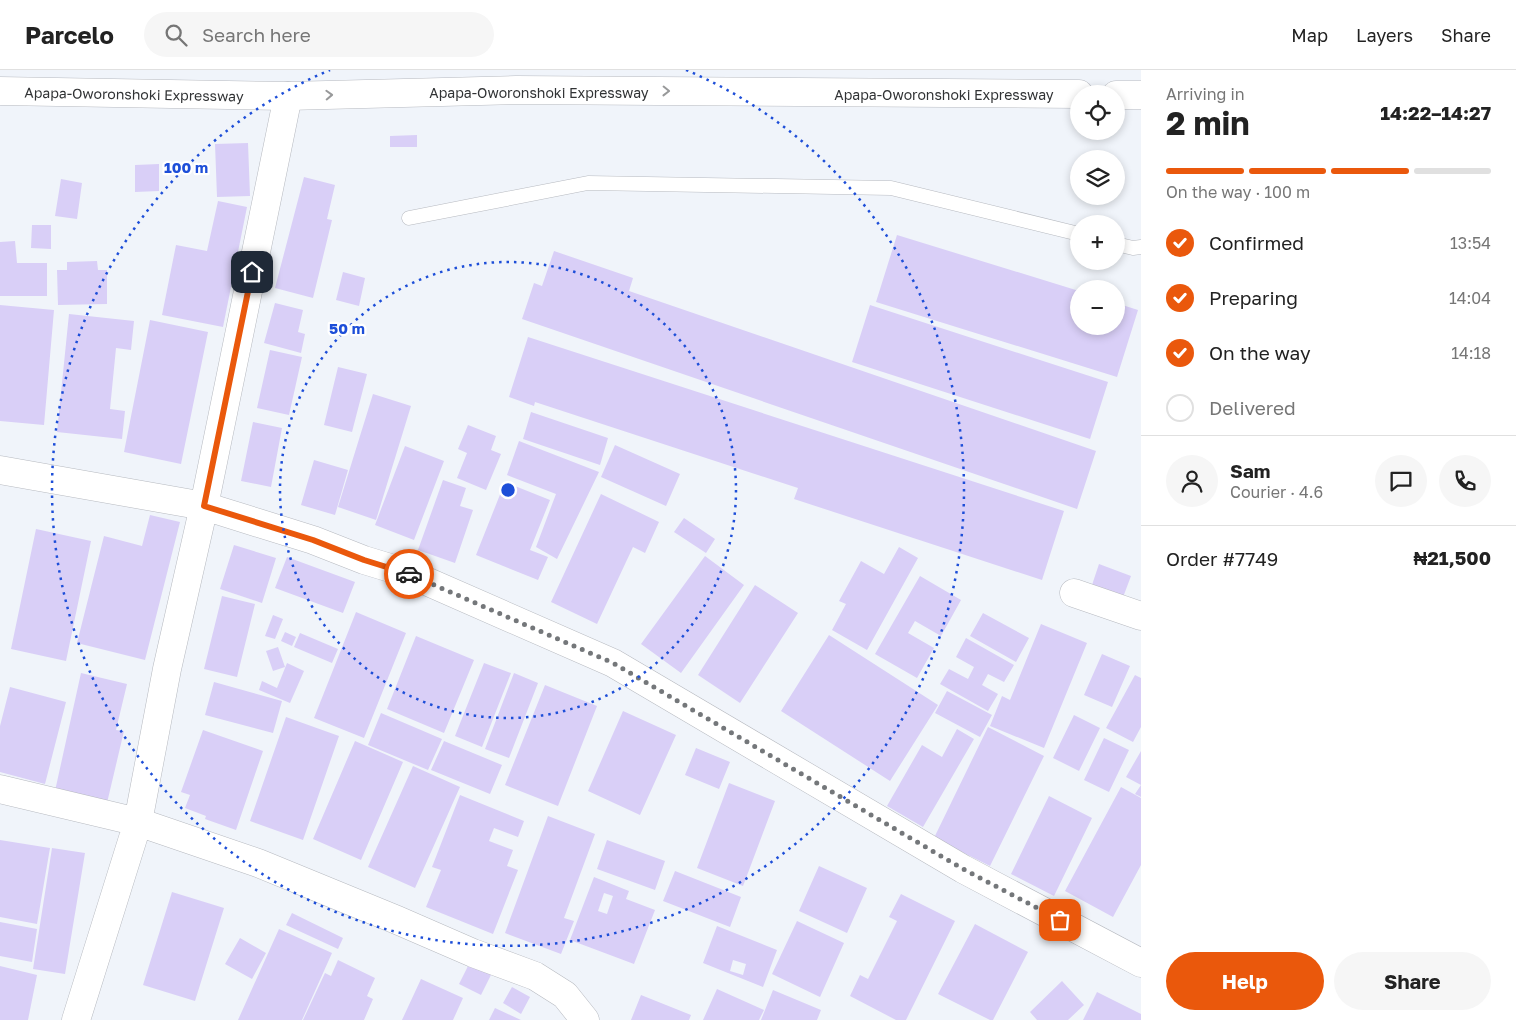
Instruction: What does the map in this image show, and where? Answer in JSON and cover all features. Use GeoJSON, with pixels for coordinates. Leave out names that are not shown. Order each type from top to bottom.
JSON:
{"type":"FeatureCollection","features":[{"type":"Feature","properties":{"kind":"street","name":"Apapa-Oworonshoki Expressway"},"geometry":{"type":"LineString","coordinates":[[0,91],[288,96],[516,90],[1070,94]]}},
{"type":"Feature","properties":{"kind":"street"},"geometry":{"type":"LineString","coordinates":[[1125,94],[1141,95]]}},
{"type":"Feature","properties":{"kind":"street"},"geometry":{"type":"LineString","coordinates":[[76,1020],[138,822],[167,669],[204,506],[288,96]]}},
{"type":"Feature","properties":{"kind":"street"},"geometry":{"type":"LineString","coordinates":[[0,470],[204,506],[313,540],[364,560],[410,574],[613,663],[963,869],[1141,963]]}},
{"type":"Feature","properties":{"kind":"street"},"geometry":{"type":"LineString","coordinates":[[1074,592],[1141,616]]}},
{"type":"Feature","properties":{"kind":"street"},"geometry":{"type":"LineString","coordinates":[[0,789],[138,822],[258,863],[472,953],[534,976],[565,995],[585,1020]]}},
{"type":"Feature","properties":{"kind":"lane"},"geometry":{"type":"LineString","coordinates":[[409,218],[588,183],[891,188],[1070,232]]}},
{"type":"Feature","properties":{"kind":"lane"},"geometry":{"type":"LineString","coordinates":[[1125,246],[1141,247]]}},
{"type":"Feature","properties":{"kind":"building"},"geometry":{"type":"Polygon","coordinates":[[[417,135],[417,147],[390,147],[390,136],[417,135]]]}},
{"type":"Feature","properties":{"kind":"building"},"geometry":{"type":"Polygon","coordinates":[[[248,143],[250,196],[217,197],[215,144],[248,143]]]}},
{"type":"Feature","properties":{"kind":"building"},"geometry":{"type":"Polygon","coordinates":[[[159,164],[159,191],[135,192],[135,165],[159,164]]]}},
{"type":"Feature","properties":{"kind":"building"},"geometry":{"type":"Polygon","coordinates":[[[304,177],[335,185],[327,219],[332,220],[313,298],[275,288],[304,177]]]}},
{"type":"Feature","properties":{"kind":"building"},"geometry":{"type":"Polygon","coordinates":[[[61,179],[82,183],[77,219],[55,216],[61,179]]]}},
{"type":"Feature","properties":{"kind":"building"},"geometry":{"type":"Polygon","coordinates":[[[218,201],[247,207],[223,327],[162,315],[176,245],[207,251],[218,201]]]}},
{"type":"Feature","properties":{"kind":"building"},"geometry":{"type":"Polygon","coordinates":[[[32,225],[51,225],[51,249],[31,248],[32,225]]]}},
{"type":"Feature","properties":{"kind":"building"},"geometry":{"type":"Polygon","coordinates":[[[897,235],[1070,288],[1070,335],[1125,335],[1125,306],[1138,310],[1117,377],[876,302],[897,235]]]}},
{"type":"Feature","properties":{"kind":"building"},"geometry":{"type":"Polygon","coordinates":[[[15,241],[17,263],[47,263],[47,296],[0,296],[0,242],[15,241]]]}},
{"type":"Feature","properties":{"kind":"building"},"geometry":{"type":"Polygon","coordinates":[[[554,251],[633,278],[629,291],[1096,451],[1077,509],[522,319],[534,283],[542,286],[554,251]]]}},
{"type":"Feature","properties":{"kind":"building"},"geometry":{"type":"Polygon","coordinates":[[[97,261],[98,270],[107,270],[107,304],[58,305],[57,270],[67,270],[67,262],[97,261]]]}},
{"type":"Feature","properties":{"kind":"building"},"geometry":{"type":"Polygon","coordinates":[[[343,272],[365,278],[359,306],[336,300],[343,272]]]}},
{"type":"Feature","properties":{"kind":"building"},"geometry":{"type":"Polygon","coordinates":[[[275,303],[303,310],[298,332],[305,334],[301,353],[264,343],[275,303]]]}},
{"type":"Feature","properties":{"kind":"building"},"geometry":{"type":"Polygon","coordinates":[[[0,305],[54,310],[44,425],[0,421],[0,305]]]}},
{"type":"Feature","properties":{"kind":"building"},"geometry":{"type":"Polygon","coordinates":[[[870,305],[1108,382],[1090,439],[852,362],[870,305]]]}},
{"type":"Feature","properties":{"kind":"building"},"geometry":{"type":"Polygon","coordinates":[[[69,314],[134,321],[131,350],[116,348],[110,409],[125,411],[122,439],[57,432],[69,314]]]}},
{"type":"Feature","properties":{"kind":"building"},"geometry":{"type":"Polygon","coordinates":[[[150,320],[208,332],[181,464],[124,452],[150,320]]]}},
{"type":"Feature","properties":{"kind":"building"},"geometry":{"type":"Polygon","coordinates":[[[528,337],[1064,511],[1042,580],[794,499],[798,488],[535,402],[534,406],[509,397],[528,337]]]}},
{"type":"Feature","properties":{"kind":"building"},"geometry":{"type":"Polygon","coordinates":[[[270,350],[302,357],[289,415],[257,408],[270,350]]]}},
{"type":"Feature","properties":{"kind":"building"},"geometry":{"type":"Polygon","coordinates":[[[338,367],[367,374],[352,432],[324,425],[338,367]]]}},
{"type":"Feature","properties":{"kind":"building"},"geometry":{"type":"Polygon","coordinates":[[[373,394],[411,406],[376,520],[338,507],[373,394]]]}},
{"type":"Feature","properties":{"kind":"building"},"geometry":{"type":"Polygon","coordinates":[[[531,412],[608,438],[600,465],[523,439],[531,412]]]}},
{"type":"Feature","properties":{"kind":"building"},"geometry":{"type":"Polygon","coordinates":[[[253,422],[282,428],[271,487],[241,481],[253,422]]]}},
{"type":"Feature","properties":{"kind":"building"},"geometry":{"type":"Polygon","coordinates":[[[468,425],[496,436],[491,450],[501,454],[486,490],[457,478],[467,453],[458,449],[468,425]]]}},
{"type":"Feature","properties":{"kind":"building"},"geometry":{"type":"Polygon","coordinates":[[[519,441],[599,472],[557,559],[536,547],[556,494],[507,475],[519,441]]]}},
{"type":"Feature","properties":{"kind":"building"},"geometry":{"type":"Polygon","coordinates":[[[615,445],[680,474],[666,506],[601,477],[615,445]]]}},
{"type":"Feature","properties":{"kind":"building"},"geometry":{"type":"Polygon","coordinates":[[[405,446],[444,461],[414,540],[375,525],[405,446]]]}},
{"type":"Feature","properties":{"kind":"building"},"geometry":{"type":"Polygon","coordinates":[[[314,460],[348,470],[335,515],[301,505],[314,460]]]}},
{"type":"Feature","properties":{"kind":"building"},"geometry":{"type":"Polygon","coordinates":[[[443,480],[466,488],[460,506],[473,510],[455,563],[418,550],[443,480]]]}},
{"type":"Feature","properties":{"kind":"building"},"geometry":{"type":"Polygon","coordinates":[[[505,482],[550,500],[530,550],[548,557],[538,580],[476,555],[505,482]]]}},
{"type":"Feature","properties":{"kind":"building"},"geometry":{"type":"Polygon","coordinates":[[[601,494],[659,522],[645,553],[633,547],[597,624],[551,602],[601,494]]]}},
{"type":"Feature","properties":{"kind":"building"},"geometry":{"type":"Polygon","coordinates":[[[150,515],[180,522],[145,660],[77,643],[104,536],[142,546],[150,515]]]}},
{"type":"Feature","properties":{"kind":"building"},"geometry":{"type":"Polygon","coordinates":[[[684,518],[715,539],[706,553],[674,532],[684,518]]]}},
{"type":"Feature","properties":{"kind":"building"},"geometry":{"type":"Polygon","coordinates":[[[36,529],[91,541],[66,661],[11,649],[36,529]]]}},
{"type":"Feature","properties":{"kind":"building"},"geometry":{"type":"Polygon","coordinates":[[[234,545],[276,558],[262,603],[220,589],[234,545]]]}},
{"type":"Feature","properties":{"kind":"building"},"geometry":{"type":"Polygon","coordinates":[[[899,547],[918,558],[867,650],[832,630],[846,604],[839,601],[861,561],[884,574],[899,547]]]}},
{"type":"Feature","properties":{"kind":"building"},"geometry":{"type":"Polygon","coordinates":[[[705,556],[744,585],[681,673],[641,644],[705,556]]]}},
{"type":"Feature","properties":{"kind":"building"},"geometry":{"type":"Polygon","coordinates":[[[287,557],[355,582],[343,613],[275,588],[287,557]]]}},
{"type":"Feature","properties":{"kind":"building"},"geometry":{"type":"Polygon","coordinates":[[[1099,564],[1131,576],[1122,600],[1091,588],[1099,564]]]}},
{"type":"Feature","properties":{"kind":"building"},"geometry":{"type":"Polygon","coordinates":[[[920,576],[961,600],[941,636],[915,621],[908,633],[934,648],[917,678],[875,654],[920,576]]]}},
{"type":"Feature","properties":{"kind":"building"},"geometry":{"type":"Polygon","coordinates":[[[755,585],[798,613],[740,703],[698,675],[755,585]]]}},
{"type":"Feature","properties":{"kind":"building"},"geometry":{"type":"Polygon","coordinates":[[[222,596],[255,604],[237,677],[204,669],[222,596]]]}},
{"type":"Feature","properties":{"kind":"building"},"geometry":{"type":"Polygon","coordinates":[[[356,612],[406,633],[364,738],[314,718],[356,612]]]}},
{"type":"Feature","properties":{"kind":"building"},"geometry":{"type":"Polygon","coordinates":[[[983,613],[1029,638],[1016,662],[970,636],[983,613]]]}},
{"type":"Feature","properties":{"kind":"building"},"geometry":{"type":"Polygon","coordinates":[[[273,615],[283,619],[275,639],[265,636],[273,615]]]}},
{"type":"Feature","properties":{"kind":"building"},"geometry":{"type":"Polygon","coordinates":[[[1041,624],[1087,643],[1044,748],[990,726],[1002,696],[1010,700],[1041,624]]]}},
{"type":"Feature","properties":{"kind":"building"},"geometry":{"type":"Polygon","coordinates":[[[285,632],[296,637],[292,646],[281,641],[285,632]]]}},
{"type":"Feature","properties":{"kind":"building"},"geometry":{"type":"Polygon","coordinates":[[[300,633],[338,649],[332,663],[294,647],[300,633]]]}},
{"type":"Feature","properties":{"kind":"building"},"geometry":{"type":"Polygon","coordinates":[[[829,635],[938,705],[890,781],[781,711],[829,635]]]}},
{"type":"Feature","properties":{"kind":"building"},"geometry":{"type":"Polygon","coordinates":[[[416,636],[474,660],[444,733],[387,709],[416,636]]]}},
{"type":"Feature","properties":{"kind":"building"},"geometry":{"type":"Polygon","coordinates":[[[966,638],[1014,665],[1004,682],[988,674],[982,685],[998,694],[988,711],[940,684],[949,669],[968,679],[974,667],[956,657],[966,638]]]}},
{"type":"Feature","properties":{"kind":"building"},"geometry":{"type":"Polygon","coordinates":[[[278,647],[285,667],[273,671],[266,651],[278,647]]]}},
{"type":"Feature","properties":{"kind":"building"},"geometry":{"type":"Polygon","coordinates":[[[1102,654],[1130,666],[1112,707],[1084,695],[1102,654]]]}},
{"type":"Feature","properties":{"kind":"building"},"geometry":{"type":"Polygon","coordinates":[[[287,663],[304,671],[290,703],[259,690],[262,681],[277,688],[287,663]]]}},
{"type":"Feature","properties":{"kind":"building"},"geometry":{"type":"Polygon","coordinates":[[[484,663],[511,673],[482,747],[455,736],[484,663]]]}},
{"type":"Feature","properties":{"kind":"building"},"geometry":{"type":"Polygon","coordinates":[[[81,673],[127,684],[116,730],[124,731],[107,803],[55,791],[81,673]]]}},
{"type":"Feature","properties":{"kind":"building"},"geometry":{"type":"Polygon","coordinates":[[[514,673],[538,683],[509,758],[485,749],[514,673]]]}},
{"type":"Feature","properties":{"kind":"building"},"geometry":{"type":"Polygon","coordinates":[[[1135,675],[1141,678],[1141,727],[1133,742],[1106,728],[1135,675]]]}},
{"type":"Feature","properties":{"kind":"building"},"geometry":{"type":"Polygon","coordinates":[[[214,682],[282,701],[273,733],[205,715],[214,682]]]}},
{"type":"Feature","properties":{"kind":"building"},"geometry":{"type":"Polygon","coordinates":[[[545,685],[597,706],[558,806],[505,785],[545,685]]]}},
{"type":"Feature","properties":{"kind":"building"},"geometry":{"type":"Polygon","coordinates":[[[10,687],[66,702],[45,784],[0,772],[0,726],[10,687]]]}},
{"type":"Feature","properties":{"kind":"building"},"geometry":{"type":"Polygon","coordinates":[[[947,691],[992,715],[980,737],[935,713],[947,691]]]}},
{"type":"Feature","properties":{"kind":"building"},"geometry":{"type":"Polygon","coordinates":[[[623,711],[676,735],[640,815],[588,791],[623,711]]]}},
{"type":"Feature","properties":{"kind":"building"},"geometry":{"type":"Polygon","coordinates":[[[381,713],[442,739],[428,770],[368,745],[381,713]]]}},
{"type":"Feature","properties":{"kind":"building"},"geometry":{"type":"Polygon","coordinates":[[[1074,715],[1100,728],[1079,771],[1053,758],[1074,715]]]}},
{"type":"Feature","properties":{"kind":"building"},"geometry":{"type":"Polygon","coordinates":[[[286,717],[339,736],[303,840],[250,821],[286,717]]]}},
{"type":"Feature","properties":{"kind":"building"},"geometry":{"type":"Polygon","coordinates":[[[988,727],[1044,756],[990,866],[934,838],[988,727]]]}},
{"type":"Feature","properties":{"kind":"building"},"geometry":{"type":"Polygon","coordinates":[[[957,729],[974,739],[923,827],[887,806],[922,745],[942,757],[957,729]]]}},
{"type":"Feature","properties":{"kind":"building"},"geometry":{"type":"Polygon","coordinates":[[[203,730],[263,751],[236,830],[205,819],[206,816],[185,808],[190,795],[181,792],[203,730]]]}},
{"type":"Feature","properties":{"kind":"building"},"geometry":{"type":"Polygon","coordinates":[[[1104,738],[1129,750],[1109,792],[1084,780],[1104,738]]]}},
{"type":"Feature","properties":{"kind":"building"},"geometry":{"type":"Polygon","coordinates":[[[355,741],[403,762],[361,860],[313,839],[355,741]]]}},
{"type":"Feature","properties":{"kind":"building"},"geometry":{"type":"Polygon","coordinates":[[[444,741],[502,765],[490,794],[431,770],[444,741]]]}},
{"type":"Feature","properties":{"kind":"building"},"geometry":{"type":"Polygon","coordinates":[[[696,748],[730,762],[719,789],[685,775],[696,748]]]}},
{"type":"Feature","properties":{"kind":"building"},"geometry":{"type":"Polygon","coordinates":[[[1141,751],[1141,785],[1126,777],[1141,751]]]}},
{"type":"Feature","properties":{"kind":"building"},"geometry":{"type":"Polygon","coordinates":[[[413,766],[460,787],[415,888],[368,867],[413,766]]]}},
{"type":"Feature","properties":{"kind":"building"},"geometry":{"type":"Polygon","coordinates":[[[729,783],[775,801],[743,886],[697,868],[729,783]]]}},
{"type":"Feature","properties":{"kind":"building"},"geometry":{"type":"Polygon","coordinates":[[[1141,785],[1141,797],[1135,794],[1141,785]]]}},
{"type":"Feature","properties":{"kind":"building"},"geometry":{"type":"Polygon","coordinates":[[[1121,787],[1141,798],[1141,865],[1113,917],[1065,891],[1121,787]]]}},
{"type":"Feature","properties":{"kind":"building"},"geometry":{"type":"Polygon","coordinates":[[[460,795],[524,821],[518,837],[494,828],[489,841],[513,850],[507,866],[518,870],[493,934],[426,907],[441,870],[432,867],[460,795]]]}},
{"type":"Feature","properties":{"kind":"building"},"geometry":{"type":"Polygon","coordinates":[[[1049,796],[1092,818],[1054,896],[1011,874],[1049,796]]]}},
{"type":"Feature","properties":{"kind":"building"},"geometry":{"type":"Polygon","coordinates":[[[548,816],[595,834],[564,918],[574,921],[561,954],[505,933],[548,816]]]}},
{"type":"Feature","properties":{"kind":"building"},"geometry":{"type":"Polygon","coordinates":[[[0,840],[50,848],[37,924],[0,917],[0,840]]]}},
{"type":"Feature","properties":{"kind":"building"},"geometry":{"type":"Polygon","coordinates":[[[607,840],[665,861],[655,890],[597,869],[607,840]]]}},
{"type":"Feature","properties":{"kind":"building"},"geometry":{"type":"Polygon","coordinates":[[[52,848],[85,853],[65,974],[33,969],[52,848]]]}},
{"type":"Feature","properties":{"kind":"building"},"geometry":{"type":"Polygon","coordinates":[[[819,866],[867,888],[847,933],[799,911],[819,866]]]}},
{"type":"Feature","properties":{"kind":"building"},"geometry":{"type":"Polygon","coordinates":[[[675,871],[741,897],[730,927],[663,901],[675,871]]]}},
{"type":"Feature","properties":{"kind":"building"},"geometry":{"type":"Polygon","coordinates":[[[594,877],[629,891],[626,899],[655,910],[634,964],[570,940],[594,877]],[[604,893],[598,911],[607,914],[613,896],[604,893]]]}},
{"type":"Feature","properties":{"kind":"building"},"geometry":{"type":"Polygon","coordinates":[[[172,892],[224,908],[195,1001],[143,985],[172,892]]]}},
{"type":"Feature","properties":{"kind":"building"},"geometry":{"type":"Polygon","coordinates":[[[901,894],[955,921],[906,1020],[896,1020],[850,996],[860,975],[868,979],[897,921],[889,917],[901,894]]]}},
{"type":"Feature","properties":{"kind":"building"},"geometry":{"type":"Polygon","coordinates":[[[292,913],[343,938],[338,949],[286,925],[292,913]]]}},
{"type":"Feature","properties":{"kind":"building"},"geometry":{"type":"Polygon","coordinates":[[[797,921],[844,943],[820,997],[772,974],[797,921]]]}},
{"type":"Feature","properties":{"kind":"building"},"geometry":{"type":"Polygon","coordinates":[[[0,922],[37,929],[32,962],[0,956],[0,922]]]}},
{"type":"Feature","properties":{"kind":"building"},"geometry":{"type":"Polygon","coordinates":[[[975,924],[1028,952],[993,1020],[938,994],[975,924]]]}},
{"type":"Feature","properties":{"kind":"building"},"geometry":{"type":"Polygon","coordinates":[[[717,926],[777,950],[763,987],[703,963],[717,926]],[[733,960],[730,971],[743,975],[746,964],[733,960]]]}},
{"type":"Feature","properties":{"kind":"building"},"geometry":{"type":"Polygon","coordinates":[[[279,929],[332,953],[302,1020],[238,1020],[279,929]]]}},
{"type":"Feature","properties":{"kind":"building"},"geometry":{"type":"Polygon","coordinates":[[[240,938],[266,953],[252,979],[225,964],[240,938]]]}},
{"type":"Feature","properties":{"kind":"building"},"geometry":{"type":"Polygon","coordinates":[[[338,960],[375,978],[367,996],[373,999],[364,1020],[303,1020],[325,973],[331,976],[338,960]]]}},
{"type":"Feature","properties":{"kind":"building"},"geometry":{"type":"Polygon","coordinates":[[[469,964],[491,975],[481,995],[459,984],[469,964]]]}},
{"type":"Feature","properties":{"kind":"building"},"geometry":{"type":"Polygon","coordinates":[[[0,966],[37,975],[28,1020],[0,1020],[0,966]]]}},
{"type":"Feature","properties":{"kind":"building"},"geometry":{"type":"Polygon","coordinates":[[[421,979],[463,998],[453,1020],[402,1020],[421,979]]]}},
{"type":"Feature","properties":{"kind":"building"},"geometry":{"type":"Polygon","coordinates":[[[1062,981],[1084,1005],[1068,1020],[1037,1020],[1030,1012],[1062,981]]]}},
{"type":"Feature","properties":{"kind":"building"},"geometry":{"type":"Polygon","coordinates":[[[512,987],[530,997],[521,1014],[503,1003],[512,987]]]}},
{"type":"Feature","properties":{"kind":"building"},"geometry":{"type":"Polygon","coordinates":[[[717,989],[764,1010],[759,1020],[703,1020],[717,989]]]}},
{"type":"Feature","properties":{"kind":"building"},"geometry":{"type":"Polygon","coordinates":[[[773,990],[821,1010],[817,1020],[761,1020],[773,990]]]}},
{"type":"Feature","properties":{"kind":"building"},"geometry":{"type":"Polygon","coordinates":[[[1097,992],[1141,1014],[1141,1020],[1083,1020],[1097,992]]]}},
{"type":"Feature","properties":{"kind":"building"},"geometry":{"type":"Polygon","coordinates":[[[641,995],[691,1015],[689,1020],[631,1020],[641,995]]]}},
{"type":"Feature","properties":{"kind":"building"},"geometry":{"type":"Polygon","coordinates":[[[495,1008],[521,1020],[489,1020],[495,1008]]]}},
{"type":"Feature","properties":{"kind":"way so far"},"geometry":{"type":"LineString","coordinates":[[409,574],[613,663],[963,869],[1060,920]]}},
{"type":"Feature","properties":{"kind":"route"},"geometry":{"type":"LineString","coordinates":[[252,272],[204,506],[313,540],[364,560],[409,574]]}}]}
